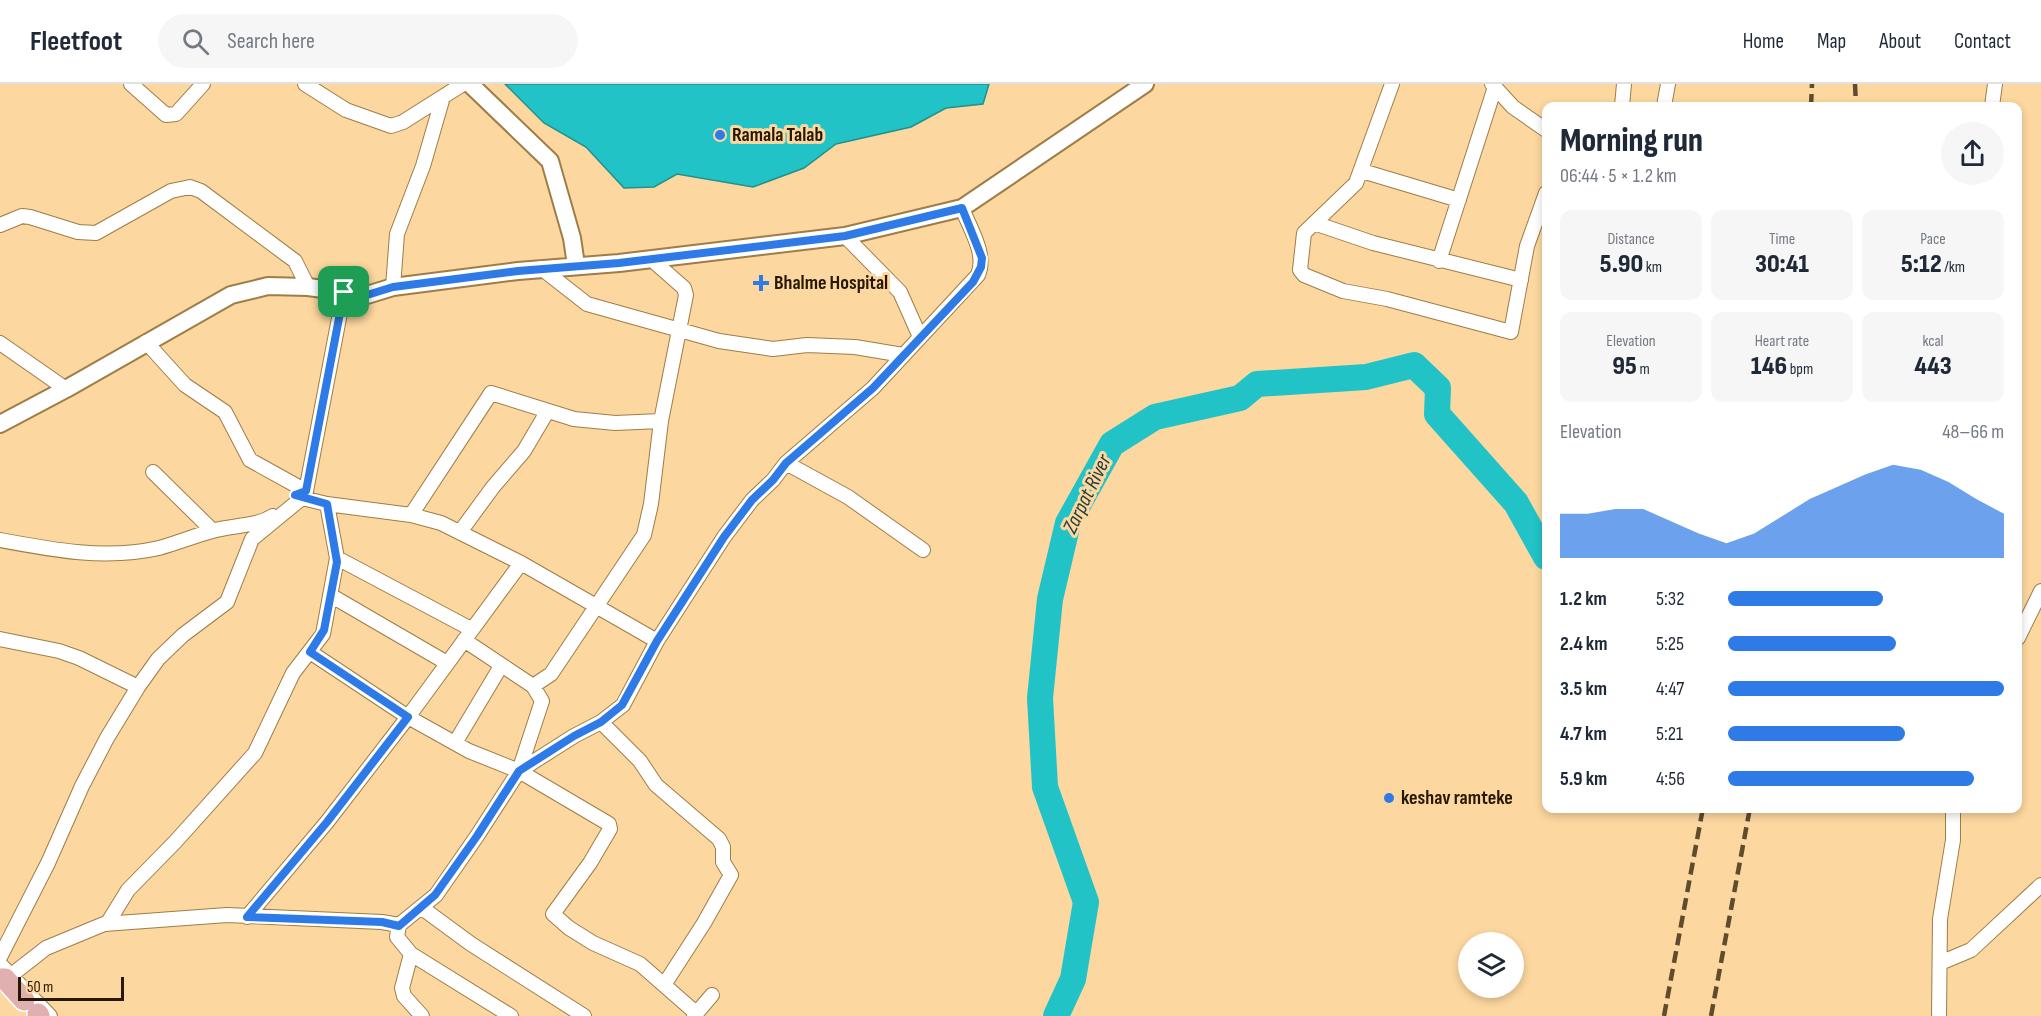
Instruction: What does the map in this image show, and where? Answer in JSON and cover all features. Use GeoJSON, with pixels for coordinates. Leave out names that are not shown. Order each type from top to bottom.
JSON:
{"type":"FeatureCollection","features":[{"type":"Feature","properties":{"kind":"main road"},"geometry":{"type":"LineString","coordinates":[[3,976],[38,1011]]}},
{"type":"Feature","properties":{"kind":"street"},"geometry":{"type":"LineString","coordinates":[[130,84],[166,115],[172,116],[203,84]]}},
{"type":"Feature","properties":{"kind":"street"},"geometry":{"type":"LineString","coordinates":[[305,84],[346,110],[391,126],[403,122],[463,84]]}},
{"type":"Feature","properties":{"kind":"street"},"geometry":{"type":"LineString","coordinates":[[470,84],[550,161],[572,238],[576,265]]}},
{"type":"Feature","properties":{"kind":"street"},"geometry":{"type":"LineString","coordinates":[[0,424],[231,295],[268,286],[308,287],[367,295],[393,287],[541,268],[619,263],[845,236],[962,208],[1145,84]]}},
{"type":"Feature","properties":{"kind":"street"},"geometry":{"type":"LineString","coordinates":[[1392,84],[1356,183],[1304,233],[1301,273],[1343,291],[1387,299],[1509,332],[1513,330],[1527,246],[1542,204]]}},
{"type":"Feature","properties":{"kind":"street"},"geometry":{"type":"LineString","coordinates":[[1622,102],[1624,84]]}},
{"type":"Feature","properties":{"kind":"street"},"geometry":{"type":"LineString","coordinates":[[1665,102],[1668,84]]}},
{"type":"Feature","properties":{"kind":"street"},"geometry":{"type":"LineString","coordinates":[[1993,102],[1995,84]]}},
{"type":"Feature","properties":{"kind":"street"},"geometry":{"type":"LineString","coordinates":[[1439,261],[1494,86],[1513,106],[1542,127]]}},
{"type":"Feature","properties":{"kind":"street"},"geometry":{"type":"LineString","coordinates":[[393,287],[397,234],[423,166],[443,97]]}},
{"type":"Feature","properties":{"kind":"street"},"geometry":{"type":"LineString","coordinates":[[1362,171],[1459,200]]}},
{"type":"Feature","properties":{"kind":"street"},"geometry":{"type":"LineString","coordinates":[[0,225],[22,216],[30,216],[78,232],[96,233],[171,191],[190,187],[201,191],[295,261],[308,287]]}},
{"type":"Feature","properties":{"kind":"street"},"geometry":{"type":"LineString","coordinates":[[519,771],[574,736],[601,722],[622,705],[657,641],[724,537],[752,500],[773,480],[786,463],[873,388],[973,282],[981,267],[982,258],[962,208]]}},
{"type":"Feature","properties":{"kind":"street"},"geometry":{"type":"LineString","coordinates":[[1314,223],[1373,243],[1521,280]]}},
{"type":"Feature","properties":{"kind":"street"},"geometry":{"type":"LineString","coordinates":[[845,236],[900,292],[920,337]]}},
{"type":"Feature","properties":{"kind":"street"},"geometry":{"type":"LineString","coordinates":[[532,686],[551,674],[644,535],[651,504],[661,421],[681,331],[686,292],[651,259]]}},
{"type":"Feature","properties":{"kind":"street"},"geometry":{"type":"LineString","coordinates":[[541,268],[587,304],[719,341],[773,349],[807,345],[848,346],[903,355]]}},
{"type":"Feature","properties":{"kind":"street"},"geometry":{"type":"LineString","coordinates":[[0,957],[48,863],[102,747],[138,687],[158,659],[183,635],[227,602],[252,539],[301,495],[344,292]]}},
{"type":"Feature","properties":{"kind":"street"},"geometry":{"type":"LineString","coordinates":[[146,342],[184,385],[225,412],[250,460],[301,495],[327,504],[411,514],[441,523],[521,563],[657,641]]}},
{"type":"Feature","properties":{"kind":"street"},"geometry":{"type":"LineString","coordinates":[[0,343],[66,389]]}},
{"type":"Feature","properties":{"kind":"street"},"geometry":{"type":"LineString","coordinates":[[411,514],[491,393],[547,412],[592,422],[661,421]]}},
{"type":"Feature","properties":{"kind":"street"},"geometry":{"type":"LineString","coordinates":[[460,532],[492,487],[524,451],[547,412]]}},
{"type":"Feature","properties":{"kind":"street"},"geometry":{"type":"LineString","coordinates":[[786,463],[848,497],[923,549]]}},
{"type":"Feature","properties":{"kind":"street"},"geometry":{"type":"LineString","coordinates":[[153,472],[213,531]]}},
{"type":"Feature","properties":{"kind":"street"},"geometry":{"type":"LineString","coordinates":[[0,540],[87,554],[157,548],[213,531],[257,523],[272,517],[301,495]]}},
{"type":"Feature","properties":{"kind":"street"},"geometry":{"type":"LineString","coordinates":[[107,924],[128,890],[176,841],[255,753],[291,676],[323,634],[337,558],[327,504]]}},
{"type":"Feature","properties":{"kind":"street"},"geometry":{"type":"LineString","coordinates":[[337,558],[468,634],[501,666],[532,686],[542,701],[519,771],[435,895],[399,926],[397,937],[411,954],[511,1016]]}},
{"type":"Feature","properties":{"kind":"street"},"geometry":{"type":"LineString","coordinates":[[247,917],[327,822],[408,717],[521,563]]}},
{"type":"Feature","properties":{"kind":"street"},"geometry":{"type":"LineString","coordinates":[[2022,630],[2041,591]]}},
{"type":"Feature","properties":{"kind":"street"},"geometry":{"type":"LineString","coordinates":[[330,596],[447,663]]}},
{"type":"Feature","properties":{"kind":"street"},"geometry":{"type":"LineString","coordinates":[[0,639],[59,651],[79,658],[138,687]]}},
{"type":"Feature","properties":{"kind":"street"},"geometry":{"type":"LineString","coordinates":[[310,652],[408,717],[470,751],[519,771],[607,822],[610,826],[590,863],[553,911],[554,916],[604,950],[633,960],[664,985],[695,1015],[712,995]]}},
{"type":"Feature","properties":{"kind":"street"},"geometry":{"type":"LineString","coordinates":[[455,742],[501,666]]}},
{"type":"Feature","properties":{"kind":"street"},"geometry":{"type":"LineString","coordinates":[[601,722],[640,761],[656,784],[719,839],[723,847],[723,862],[731,875],[704,923],[664,985]]}},
{"type":"Feature","properties":{"kind":"street"},"geometry":{"type":"LineString","coordinates":[[1940,1016],[1940,919],[1953,840],[1953,813]]}},
{"type":"Feature","properties":{"kind":"street"},"geometry":{"type":"LineString","coordinates":[[1940,963],[1971,950],[2041,885]]}},
{"type":"Feature","properties":{"kind":"street"},"geometry":{"type":"LineString","coordinates":[[422,908],[471,944],[584,1016]]}},
{"type":"Feature","properties":{"kind":"street"},"geometry":{"type":"LineString","coordinates":[[38,1011],[3,976],[46,948],[107,924],[227,915],[382,922],[399,926]]}},
{"type":"Feature","properties":{"kind":"street"},"geometry":{"type":"LineString","coordinates":[[411,954],[402,988],[404,996],[422,1016]]}},
{"type":"Feature","properties":{"kind":"water","name":"Ramala Talab"},"geometry":{"type":"Polygon","coordinates":[[[505,84],[989,84],[983,104],[946,108],[911,127],[836,144],[804,168],[753,187],[677,174],[654,187],[624,188],[586,147],[544,123],[505,84]]]}},
{"type":"Feature","properties":{"kind":"waterway","name":"Zarpat River"},"geometry":{"type":"LineString","coordinates":[[1056,1016],[1073,979],[1086,902],[1045,787],[1040,698],[1050,599],[1068,523],[1112,444],[1155,417],[1240,398],[1257,384],[1366,377],[1414,365],[1438,388],[1437,414],[1516,503],[1542,550]]}},
{"type":"Feature","properties":{"kind":"railway"},"geometry":{"type":"LineString","coordinates":[[1811,102],[1812,84]]}},
{"type":"Feature","properties":{"kind":"railway"},"geometry":{"type":"LineString","coordinates":[[1855,84],[1856,102]]}},
{"type":"Feature","properties":{"kind":"railway"},"geometry":{"type":"LineString","coordinates":[[1664,1016],[1702,813]]}},
{"type":"Feature","properties":{"kind":"railway"},"geometry":{"type":"LineString","coordinates":[[1711,1016],[1749,813]]}},
{"type":"Feature","properties":{"kind":"place","name":"Ramala Talab"},"geometry":{"type":"Point","coordinates":[720,135]}},
{"type":"Feature","properties":{"kind":"place","name":"Bhalme Hospital"},"geometry":{"type":"Point","coordinates":[761,283]}},
{"type":"Feature","properties":{"kind":"place","name":"keshav ramteke"},"geometry":{"type":"Point","coordinates":[1389,798]}},
{"type":"Feature","properties":{"kind":"route"},"geometry":{"type":"LineString","coordinates":[[962,208],[982,258],[978,275],[973,282],[873,388],[786,463],[773,480],[752,500],[724,537],[657,641],[622,705],[601,722],[574,736],[519,771],[435,895],[399,926],[382,922],[247,917],[327,822],[408,717],[310,652],[323,634],[337,558],[327,504],[295,495],[306,491],[344,292],[367,295],[393,287],[518,271],[619,263],[845,236],[962,208]]}}]}
